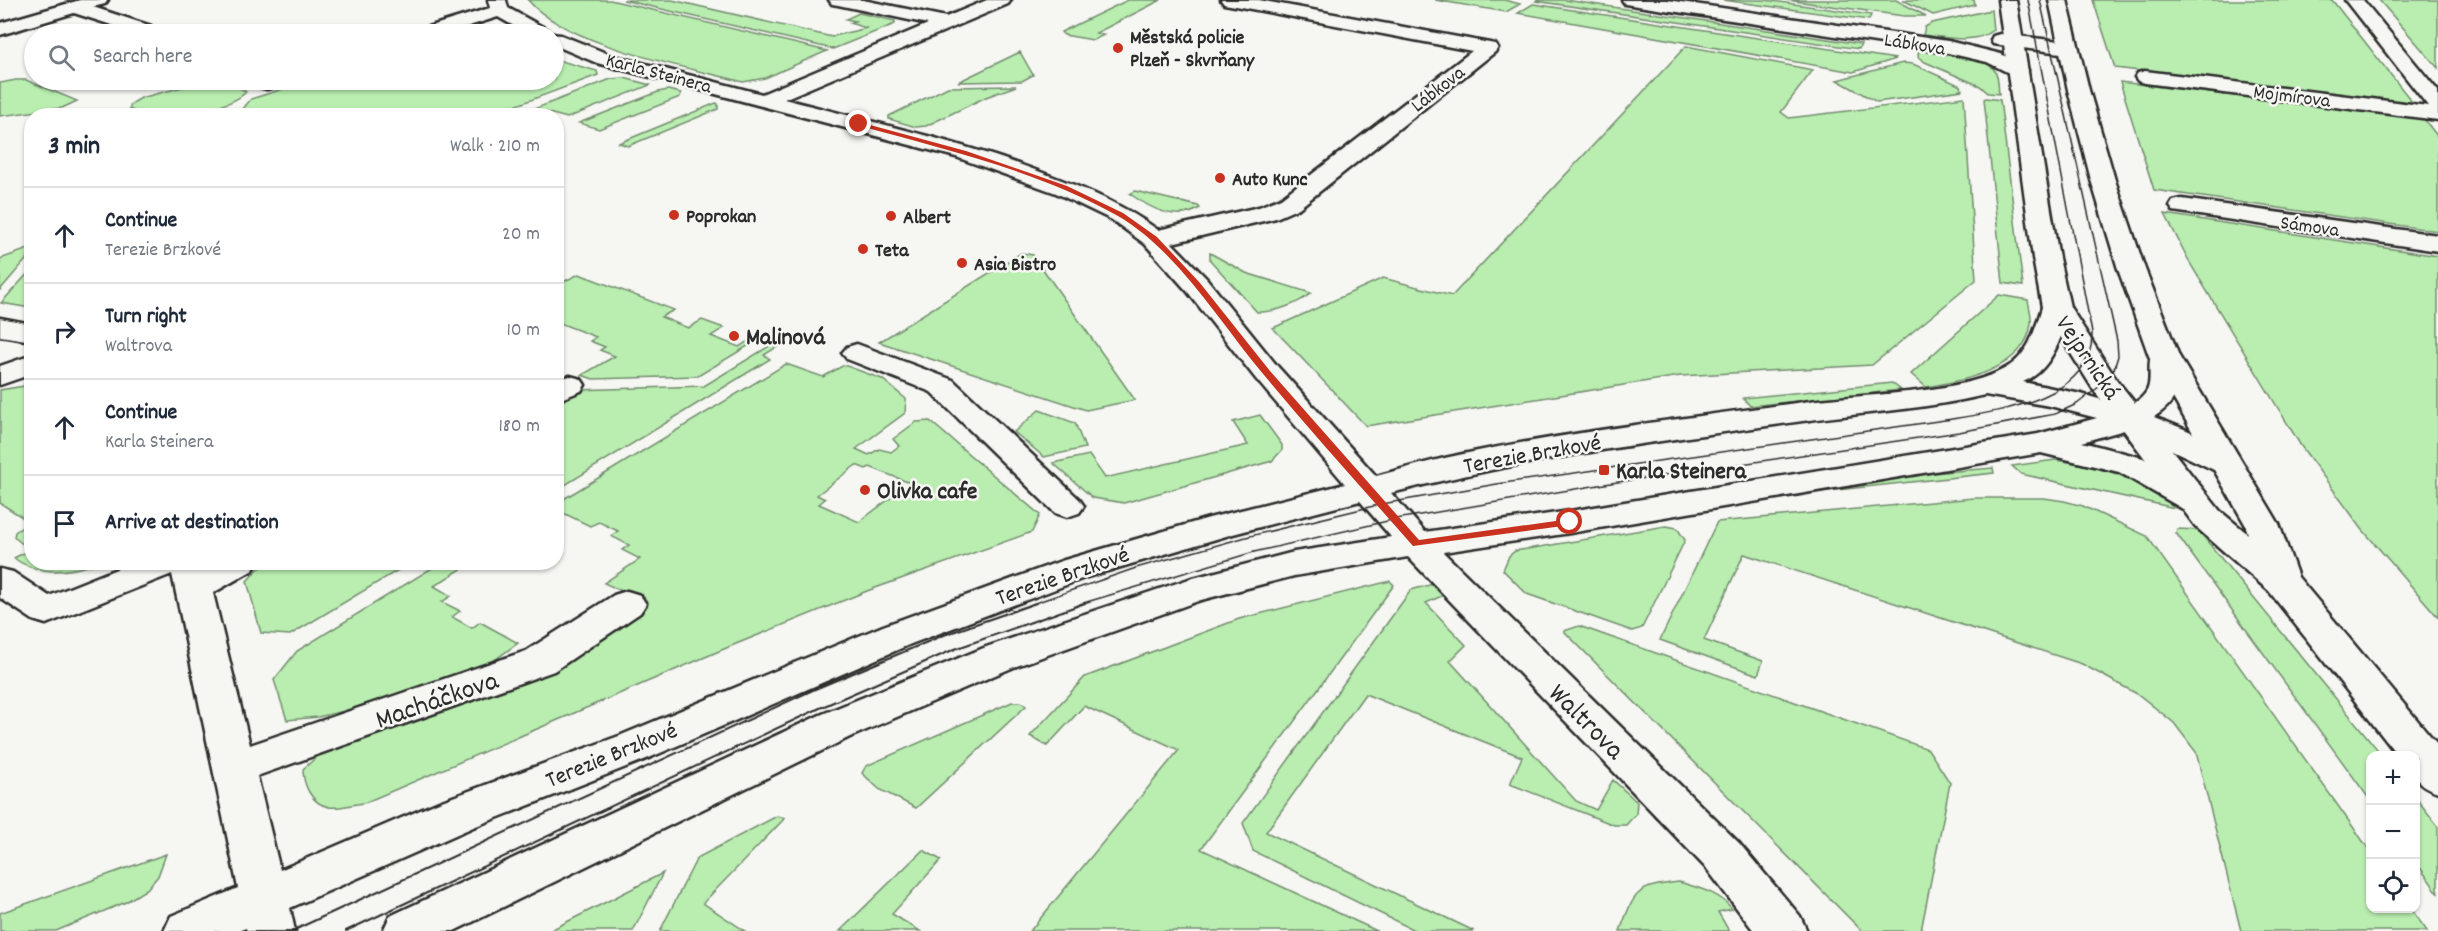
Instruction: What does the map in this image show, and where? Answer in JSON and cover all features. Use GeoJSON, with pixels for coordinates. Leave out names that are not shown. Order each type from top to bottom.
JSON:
{"type":"FeatureCollection","features":[{"type":"Feature","properties":{"kind":"street"},"geometry":{"type":"LineString","coordinates":[[0,28],[99,0]]}},
{"type":"Feature","properties":{"kind":"street"},"geometry":{"type":"LineString","coordinates":[[838,0],[948,23]]}},
{"type":"Feature","properties":{"kind":"street"},"geometry":{"type":"LineString","coordinates":[[767,99],[1002,0]]}},
{"type":"Feature","properties":{"kind":"street","name":"Lábkova"},"geometry":{"type":"LineString","coordinates":[[1154,239],[1267,213],[1290,203],[1488,48],[1230,0]]}},
{"type":"Feature","properties":{"kind":"street","name":"Lábkova"},"geometry":{"type":"LineString","coordinates":[[1631,0],[1948,47],[1994,58],[2019,70]]}},
{"type":"Feature","properties":{"kind":"street","name":"Lábkova"},"geometry":{"type":"LineString","coordinates":[[1661,0],[1943,40],[2009,40],[2068,48]]}},
{"type":"Feature","properties":{"kind":"street","name":"Vejprnická"},"geometry":{"type":"LineString","coordinates":[[2007,0],[2009,40],[2019,70],[2046,258],[2056,307],[2104,383],[2208,519],[2282,582],[2438,775]]}},
{"type":"Feature","properties":{"kind":"street","name":"Vejprnická"},"geometry":{"type":"LineString","coordinates":[[2058,0],[2068,48],[2107,196],[2164,356],[2262,524],[2282,582]]}},
{"type":"Feature","properties":{"kind":"street"},"geometry":{"type":"LineString","coordinates":[[2354,0],[2438,105]]}},
{"type":"Feature","properties":{"kind":"street"},"geometry":{"type":"LineString","coordinates":[[451,24],[498,6],[526,24]]}},
{"type":"Feature","properties":{"kind":"street"},"geometry":{"type":"LineString","coordinates":[[74,7],[126,24]]}},
{"type":"Feature","properties":{"kind":"street","name":"Karla Steinera"},"geometry":{"type":"LineString","coordinates":[[564,43],[604,58],[964,152],[1057,185],[1121,215],[1154,239],[1197,285],[1267,373],[1379,500]]}},
{"type":"Feature","properties":{"kind":"street","name":"Mojmírova"},"geometry":{"type":"LineString","coordinates":[[2145,77],[2438,114]]}},
{"type":"Feature","properties":{"kind":"street","name":"Sámova"},"geometry":{"type":"LineString","coordinates":[[2182,206],[2438,243]]}},
{"type":"Feature","properties":{"kind":"street","name":"Terezie Brzkové"},"geometry":{"type":"LineString","coordinates":[[188,931],[267,914],[464,811],[634,747],[806,672],[961,610],[1074,569],[1175,538],[1379,500],[1467,464],[1559,446],[1811,410],[1943,396],[1986,387],[2017,374],[2038,356],[2056,307]]}},
{"type":"Feature","properties":{"kind":"street"},"geometry":{"type":"LineString","coordinates":[[0,327],[24,332]]}},
{"type":"Feature","properties":{"kind":"street"},"geometry":{"type":"LineString","coordinates":[[857,353],[942,386],[1067,506]]}},
{"type":"Feature","properties":{"kind":"street"},"geometry":{"type":"LineString","coordinates":[[407,931],[777,752],[924,687],[1000,657],[1189,591],[1293,564],[1570,522],[2041,443],[2132,418],[2156,402],[2164,388],[2164,356]]}},
{"type":"Feature","properties":{"kind":"street"},"geometry":{"type":"LineString","coordinates":[[0,376],[24,367]]}},
{"type":"Feature","properties":{"kind":"street","name":"Terezie Brzkové"},"geometry":{"type":"LineString","coordinates":[[1986,387],[2058,397],[2132,418],[2226,463]]}},
{"type":"Feature","properties":{"kind":"street"},"geometry":{"type":"LineString","coordinates":[[2041,443],[2095,454],[2132,465],[2195,502]]}},
{"type":"Feature","properties":{"kind":"street","name":"Waltrova"},"geometry":{"type":"LineString","coordinates":[[1379,500],[1449,579],[1723,856],[1783,931]]}},
{"type":"Feature","properties":{"kind":"street"},"geometry":{"type":"LineString","coordinates":[[0,581],[46,611],[183,571],[267,914]]}},
{"type":"Feature","properties":{"kind":"street","name":"Macháčkova"},"geometry":{"type":"LineString","coordinates":[[233,768],[540,661],[627,604]]}},
{"type":"Feature","properties":{"kind":"green space"},"geometry":{"type":"Polygon","coordinates":[[[528,0],[610,0],[827,51],[765,78],[743,82],[597,42],[569,30],[564,27],[564,24],[559,24],[528,0]]]}},
{"type":"Feature","properties":{"kind":"green space"},"geometry":{"type":"Polygon","coordinates":[[[623,0],[672,0],[832,37],[866,28],[850,23],[855,21],[846,19],[859,13],[895,21],[895,24],[833,49],[623,0]]]}},
{"type":"Feature","properties":{"kind":"green space"},"geometry":{"type":"Polygon","coordinates":[[[1128,0],[1161,0],[1096,33],[1104,35],[1093,40],[1064,35],[1061,32],[1128,0]]]}},
{"type":"Feature","properties":{"kind":"green space"},"geometry":{"type":"Polygon","coordinates":[[[1435,0],[1504,0],[1520,4],[1506,12],[1435,0]]]}},
{"type":"Feature","properties":{"kind":"green space"},"geometry":{"type":"Polygon","coordinates":[[[1565,0],[1861,44],[1859,49],[1536,1],[1565,0]]]}},
{"type":"Feature","properties":{"kind":"green space"},"geometry":{"type":"Polygon","coordinates":[[[1723,0],[1765,0],[1871,15],[1869,20],[1723,0]]]}},
{"type":"Feature","properties":{"kind":"green space"},"geometry":{"type":"Polygon","coordinates":[[[1787,0],[1896,0],[1926,16],[1904,16],[1787,0]]]}},
{"type":"Feature","properties":{"kind":"green space"},"geometry":{"type":"Polygon","coordinates":[[[1903,0],[1974,0],[1975,5],[1933,15],[1903,0]]]}},
{"type":"Feature","properties":{"kind":"green space"},"geometry":{"type":"Polygon","coordinates":[[[2093,0],[2332,0],[2413,103],[2115,68],[2093,0]]]}},
{"type":"Feature","properties":{"kind":"green space"},"geometry":{"type":"Polygon","coordinates":[[[2379,0],[2438,0],[2438,68],[2379,0]]]}},
{"type":"Feature","properties":{"kind":"green space"},"geometry":{"type":"Polygon","coordinates":[[[1533,4],[1896,59],[1853,72],[1518,13],[1533,4]]]}},
{"type":"Feature","properties":{"kind":"green space"},"geometry":{"type":"Polygon","coordinates":[[[1991,10],[1993,30],[1986,35],[1959,39],[1923,35],[1925,27],[1932,23],[1991,10]]]}},
{"type":"Feature","properties":{"kind":"green space"},"geometry":{"type":"Polygon","coordinates":[[[1919,45],[1960,53],[1981,60],[1995,71],[1999,94],[1988,93],[1980,86],[1925,62],[1918,57],[1919,45]]]}},
{"type":"Feature","properties":{"kind":"green space"},"geometry":{"type":"Polygon","coordinates":[[[1686,46],[1813,70],[1781,112],[1789,118],[1964,97],[1976,280],[1872,365],[1680,376],[1366,426],[1273,328],[1383,278],[1452,296],[1686,46]]]}},
{"type":"Feature","properties":{"kind":"green space"},"geometry":{"type":"Polygon","coordinates":[[[1020,52],[1033,75],[1022,81],[958,82],[1020,52]]]}},
{"type":"Feature","properties":{"kind":"green space"},"geometry":{"type":"Polygon","coordinates":[[[564,62],[597,71],[598,75],[564,88],[564,62]]]}},
{"type":"Feature","properties":{"kind":"green space"},"geometry":{"type":"Polygon","coordinates":[[[1903,63],[1913,64],[1961,86],[1962,90],[1877,102],[1837,80],[1903,63]]]}},
{"type":"Feature","properties":{"kind":"green space"},"geometry":{"type":"Polygon","coordinates":[[[624,78],[650,85],[567,118],[564,117],[564,108],[537,108],[611,79],[624,78]]]}},
{"type":"Feature","properties":{"kind":"green space"},"geometry":{"type":"Polygon","coordinates":[[[24,80],[24,90],[50,90],[77,101],[62,108],[24,108],[24,113],[0,116],[0,83],[24,80]]]}},
{"type":"Feature","properties":{"kind":"green space"},"geometry":{"type":"Polygon","coordinates":[[[2120,82],[2424,119],[2438,137],[2438,231],[2154,190],[2120,82]]]}},
{"type":"Feature","properties":{"kind":"green space"},"geometry":{"type":"Polygon","coordinates":[[[1016,86],[986,97],[926,126],[916,127],[889,119],[889,116],[948,87],[1016,86]]]}},
{"type":"Feature","properties":{"kind":"green space"},"geometry":{"type":"Polygon","coordinates":[[[171,90],[243,90],[246,92],[214,108],[129,108],[131,104],[141,98],[171,90]]]}},
{"type":"Feature","properties":{"kind":"green space"},"geometry":{"type":"Polygon","coordinates":[[[280,90],[558,90],[509,108],[244,108],[251,99],[280,90]]]}},
{"type":"Feature","properties":{"kind":"green space"},"geometry":{"type":"Polygon","coordinates":[[[668,90],[681,93],[680,97],[599,129],[579,123],[658,92],[668,90]]]}},
{"type":"Feature","properties":{"kind":"green space"},"geometry":{"type":"Polygon","coordinates":[[[1984,99],[2000,100],[2023,286],[2003,283],[1984,99]]]}},
{"type":"Feature","properties":{"kind":"green space"},"geometry":{"type":"Polygon","coordinates":[[[716,103],[718,109],[628,146],[619,143],[716,103]]]}},
{"type":"Feature","properties":{"kind":"green space"},"geometry":{"type":"Polygon","coordinates":[[[1135,191],[1200,208],[1182,214],[1164,212],[1130,194],[1135,191]]]}},
{"type":"Feature","properties":{"kind":"green space"},"geometry":{"type":"Polygon","coordinates":[[[2165,214],[2438,256],[2438,617],[2362,529],[2301,446],[2191,265],[2165,214]]]}},
{"type":"Feature","properties":{"kind":"green space"},"geometry":{"type":"Polygon","coordinates":[[[24,250],[24,262],[0,290],[0,259],[24,250]]]}},
{"type":"Feature","properties":{"kind":"green space"},"geometry":{"type":"Polygon","coordinates":[[[1021,253],[1033,255],[1135,400],[1086,410],[879,342],[1021,253]]]}},
{"type":"Feature","properties":{"kind":"green space"},"geometry":{"type":"Polygon","coordinates":[[[1210,253],[1246,273],[1311,293],[1286,307],[1257,312],[1210,260],[1210,253]]]}},
{"type":"Feature","properties":{"kind":"green space"},"geometry":{"type":"Polygon","coordinates":[[[579,274],[674,310],[661,317],[688,328],[702,320],[724,328],[711,336],[739,347],[753,338],[758,340],[698,376],[593,379],[582,375],[615,356],[600,350],[605,347],[590,341],[596,337],[564,325],[564,282],[579,274]]]}},
{"type":"Feature","properties":{"kind":"green space"},"geometry":{"type":"Polygon","coordinates":[[[24,278],[24,307],[1,303],[24,278]]]}},
{"type":"Feature","properties":{"kind":"green space"},"geometry":{"type":"Polygon","coordinates":[[[1999,295],[2028,300],[2031,323],[2027,339],[2018,352],[1990,370],[1957,381],[1926,387],[1911,374],[1999,295]]]}},
{"type":"Feature","properties":{"kind":"green space"},"geometry":{"type":"Polygon","coordinates":[[[771,345],[777,347],[764,355],[770,359],[564,486],[564,396],[576,390],[704,386],[771,345]]]}},
{"type":"Feature","properties":{"kind":"green space"},"geometry":{"type":"Polygon","coordinates":[[[786,364],[823,377],[844,365],[882,379],[906,399],[905,413],[856,449],[869,455],[879,449],[891,452],[899,446],[893,439],[916,422],[930,421],[1040,515],[1032,532],[867,591],[731,646],[364,803],[333,807],[323,805],[313,798],[306,787],[303,769],[320,754],[363,731],[562,665],[648,603],[604,583],[640,559],[622,550],[629,545],[611,536],[618,531],[599,522],[590,526],[564,513],[564,499],[786,364]],[[856,465],[817,495],[825,499],[819,504],[859,522],[910,483],[870,467],[866,469],[856,465]]]}},
{"type":"Feature","properties":{"kind":"green space"},"geometry":{"type":"Polygon","coordinates":[[[1892,383],[1901,390],[1750,406],[1743,398],[1892,383]]]}},
{"type":"Feature","properties":{"kind":"green space"},"geometry":{"type":"Polygon","coordinates":[[[24,386],[24,518],[0,503],[0,390],[24,386]]]}},
{"type":"Feature","properties":{"kind":"green space"},"geometry":{"type":"Polygon","coordinates":[[[1039,410],[1075,423],[1085,448],[1044,457],[1014,432],[1039,410]]]}},
{"type":"Feature","properties":{"kind":"green space"},"geometry":{"type":"Polygon","coordinates":[[[1260,415],[1282,445],[1282,450],[1272,461],[1124,503],[1093,498],[1053,463],[1089,455],[1105,478],[1248,445],[1233,422],[1260,415]]]}},
{"type":"Feature","properties":{"kind":"green space"},"geometry":{"type":"Polygon","coordinates":[[[2055,460],[2090,466],[2123,476],[2154,490],[2184,510],[2021,474],[2012,466],[2055,460]]]}},
{"type":"Feature","properties":{"kind":"green space"},"geometry":{"type":"Polygon","coordinates":[[[1993,468],[1994,473],[1819,492],[1812,483],[1993,468]]]}},
{"type":"Feature","properties":{"kind":"green space"},"geometry":{"type":"Polygon","coordinates":[[[1974,498],[2044,498],[2083,506],[2147,536],[2366,845],[2366,913],[2414,913],[2427,931],[2241,931],[2196,752],[2174,723],[2139,695],[2082,664],[1744,554],[1704,640],[1763,661],[1758,675],[1660,640],[1717,522],[1974,498]]]}},
{"type":"Feature","properties":{"kind":"green space"},"geometry":{"type":"Polygon","coordinates":[[[24,526],[24,545],[14,537],[15,532],[24,526]]]}},
{"type":"Feature","properties":{"kind":"green space"},"geometry":{"type":"Polygon","coordinates":[[[1666,526],[1677,528],[1685,540],[1642,628],[1632,631],[1527,594],[1503,570],[1509,556],[1515,551],[1666,526]]]}},
{"type":"Feature","properties":{"kind":"green space"},"geometry":{"type":"Polygon","coordinates":[[[2177,529],[2198,530],[2379,751],[2366,751],[2366,794],[2176,533],[2177,529]]]}},
{"type":"Feature","properties":{"kind":"green space"},"geometry":{"type":"Polygon","coordinates":[[[24,553],[24,564],[14,558],[24,553]]]}},
{"type":"Feature","properties":{"kind":"green space"},"geometry":{"type":"Polygon","coordinates":[[[257,570],[398,570],[290,635],[261,633],[247,581],[257,570]]]}},
{"type":"Feature","properties":{"kind":"green space"},"geometry":{"type":"Polygon","coordinates":[[[429,570],[460,570],[434,586],[451,596],[442,602],[460,611],[452,617],[472,628],[480,622],[518,643],[496,659],[470,671],[344,711],[318,717],[287,720],[274,680],[297,651],[429,570]]]}},
{"type":"Feature","properties":{"kind":"green space"},"geometry":{"type":"Polygon","coordinates":[[[1390,581],[1394,585],[1201,849],[1377,931],[1030,931],[1179,750],[1084,706],[1047,746],[1030,736],[1085,677],[1239,619],[1390,581]]]}},
{"type":"Feature","properties":{"kind":"green space"},"geometry":{"type":"Polygon","coordinates":[[[1433,584],[1444,595],[1426,603],[1466,645],[1450,661],[1576,801],[1596,810],[1613,780],[1637,802],[1636,814],[1626,825],[1614,825],[1510,784],[1522,757],[1365,694],[1266,832],[1474,931],[1416,931],[1253,851],[1243,823],[1411,590],[1433,584]]]}},
{"type":"Feature","properties":{"kind":"green space"},"geometry":{"type":"Polygon","coordinates":[[[1579,626],[1928,749],[1950,783],[1921,931],[1862,931],[1564,631],[1579,626]]]}},
{"type":"Feature","properties":{"kind":"green space"},"geometry":{"type":"Polygon","coordinates":[[[1012,702],[1021,702],[1026,706],[916,808],[879,789],[862,773],[866,766],[1012,702]]]}},
{"type":"Feature","properties":{"kind":"green space"},"geometry":{"type":"Polygon","coordinates":[[[2420,803],[2438,826],[2438,893],[2420,868],[2420,803]]]}},
{"type":"Feature","properties":{"kind":"green space"},"geometry":{"type":"Polygon","coordinates":[[[777,816],[785,818],[703,903],[745,931],[660,931],[697,858],[777,816]]]}},
{"type":"Feature","properties":{"kind":"green space"},"geometry":{"type":"Polygon","coordinates":[[[923,850],[941,860],[892,914],[920,931],[840,931],[923,850]]]}},
{"type":"Feature","properties":{"kind":"green space"},"geometry":{"type":"Polygon","coordinates":[[[166,854],[158,876],[147,889],[126,902],[56,931],[0,931],[0,913],[166,854]]]}},
{"type":"Feature","properties":{"kind":"green space"},"geometry":{"type":"Polygon","coordinates":[[[663,873],[633,931],[549,931],[663,873]]]}},
{"type":"Feature","properties":{"kind":"green space"},"geometry":{"type":"Polygon","coordinates":[[[1679,882],[1708,891],[1727,903],[1732,909],[1718,912],[1729,931],[1620,931],[1629,907],[1639,893],[1653,886],[1679,882]]]}},
{"type":"Feature","properties":{"kind":"tram line"},"geometry":{"type":"LineString","coordinates":[[1032,604],[1136,568],[1246,537],[1382,504],[1497,484],[1989,413],[2038,399],[2059,388],[2077,374],[2088,356],[2092,333],[2028,0]]}},
{"type":"Feature","properties":{"kind":"tram line"},"geometry":{"type":"LineString","coordinates":[[1080,604],[1254,552],[1396,519],[1611,483],[1959,432],[2055,414],[2077,404],[2104,383],[2113,372],[2118,356],[2117,341],[2040,0]]}},
{"type":"Feature","properties":{"kind":"tram line"},"geometry":{"type":"LineString","coordinates":[[292,931],[815,689],[944,635],[1036,603]]}},
{"type":"Feature","properties":{"kind":"tram line"},"geometry":{"type":"LineString","coordinates":[[346,931],[822,707],[955,649],[1085,603]]}},
{"type":"Feature","properties":{"kind":"place","name":"Městská policie Plzeň - Skvrňany"},"geometry":{"type":"Point","coordinates":[1118,48]}},
{"type":"Feature","properties":{"kind":"place","name":"Auto Kunc"},"geometry":{"type":"Point","coordinates":[1220,178]}},
{"type":"Feature","properties":{"kind":"place","name":"Poprokan"},"geometry":{"type":"Point","coordinates":[674,215]}},
{"type":"Feature","properties":{"kind":"place","name":"Albert"},"geometry":{"type":"Point","coordinates":[891,216]}},
{"type":"Feature","properties":{"kind":"place","name":"Teta"},"geometry":{"type":"Point","coordinates":[863,249]}},
{"type":"Feature","properties":{"kind":"place","name":"Asia Bistro"},"geometry":{"type":"Point","coordinates":[962,263]}},
{"type":"Feature","properties":{"kind":"place","name":"Malinová"},"geometry":{"type":"Point","coordinates":[734,336]}},
{"type":"Feature","properties":{"kind":"place","name":"Karla Steinera"},"geometry":{"type":"Point","coordinates":[1604,470]}},
{"type":"Feature","properties":{"kind":"place","name":"Olivka cafe"},"geometry":{"type":"Point","coordinates":[865,490]}},
{"type":"Feature","properties":{"kind":"route"},"geometry":{"type":"LineString","coordinates":[[859,124],[964,152],[1064,188],[1098,202],[1121,215],[1154,239],[1197,285],[1267,373],[1417,544],[1570,522]]}}]}
